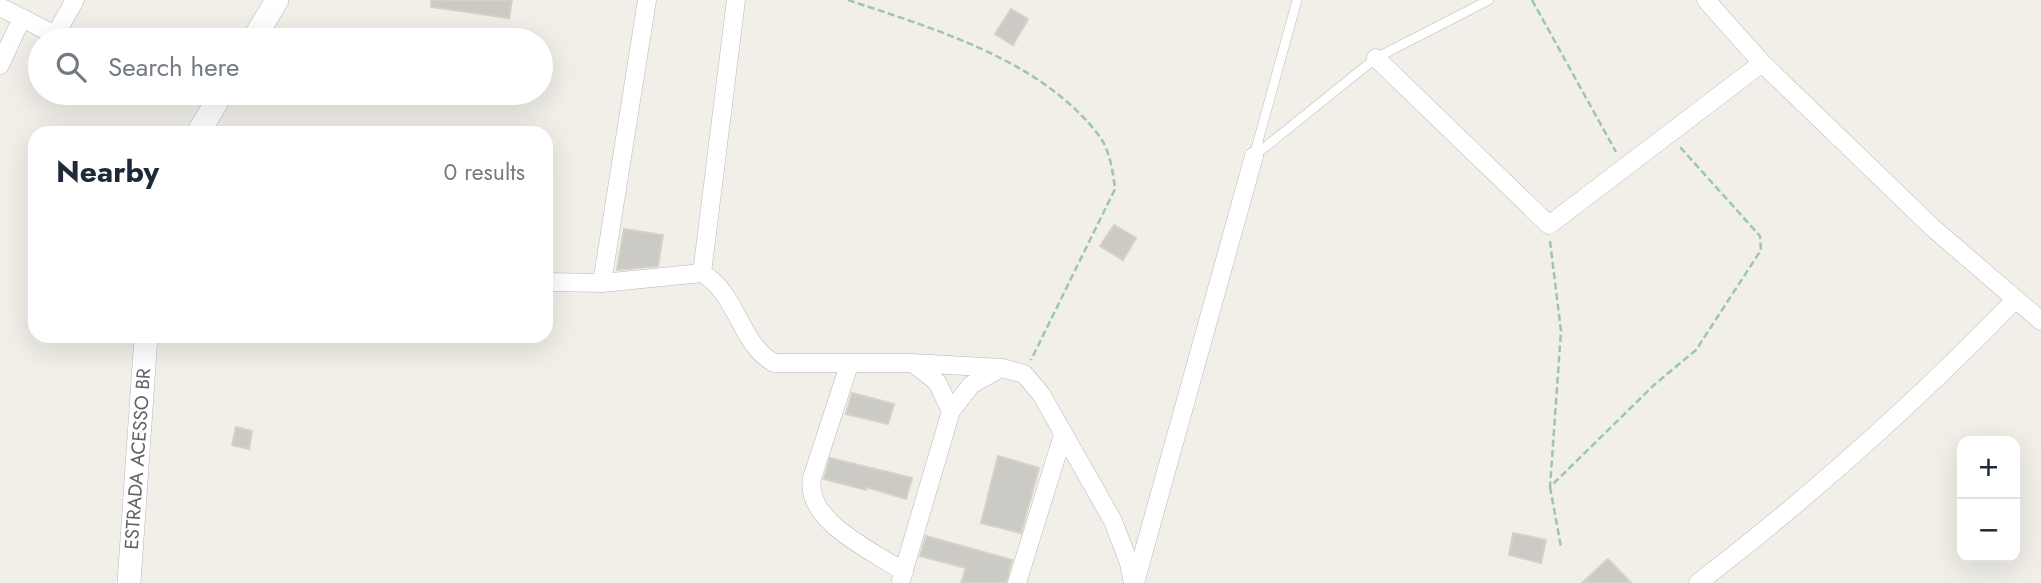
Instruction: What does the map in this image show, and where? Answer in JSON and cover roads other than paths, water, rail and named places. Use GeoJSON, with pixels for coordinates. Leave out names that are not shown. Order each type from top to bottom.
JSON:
{"type":"FeatureCollection","features":[{"type":"Feature","properties":{"kind":"street"},"geometry":{"type":"LineString","coordinates":[[59,28],[75,0]]}},
{"type":"Feature","properties":{"kind":"street"},"geometry":{"type":"LineString","coordinates":[[260,28],[277,0]]}},
{"type":"Feature","properties":{"kind":"street"},"geometry":{"type":"LineString","coordinates":[[602,283],[647,0]]}},
{"type":"Feature","properties":{"kind":"street"},"geometry":{"type":"LineString","coordinates":[[702,273],[736,0]]}},
{"type":"Feature","properties":{"kind":"street"},"geometry":{"type":"LineString","coordinates":[[1706,0],[1762,63],[1933,228],[2014,301],[2041,321]]}},
{"type":"Feature","properties":{"kind":"street"},"geometry":{"type":"LineString","coordinates":[[0,7],[41,28]]}},
{"type":"Feature","properties":{"kind":"street"},"geometry":{"type":"LineString","coordinates":[[0,65],[22,18]]}},
{"type":"Feature","properties":{"kind":"street"},"geometry":{"type":"LineString","coordinates":[[1376,58],[1549,225],[1762,63]]}},
{"type":"Feature","properties":{"kind":"street"},"geometry":{"type":"LineString","coordinates":[[202,126],[215,105]]}},
{"type":"Feature","properties":{"kind":"street"},"geometry":{"type":"LineString","coordinates":[[1134,583],[1254,156]]}},
{"type":"Feature","properties":{"kind":"street"},"geometry":{"type":"LineString","coordinates":[[553,282],[602,283],[702,273],[725,293],[758,353],[782,365],[912,363],[1002,368],[1024,374],[1041,394],[1113,521],[1134,583]]}},
{"type":"Feature","properties":{"kind":"street"},"geometry":{"type":"LineString","coordinates":[[1698,583],[1814,492],[1942,375],[2014,301]]}},
{"type":"Feature","properties":{"kind":"street","name":"ESTRADA ACESSO BR"},"geometry":{"type":"LineString","coordinates":[[129,583],[146,343]]}},
{"type":"Feature","properties":{"kind":"street"},"geometry":{"type":"LineString","coordinates":[[912,363],[927,371],[937,382],[951,411]]}},
{"type":"Feature","properties":{"kind":"street"},"geometry":{"type":"LineString","coordinates":[[849,365],[813,478],[811,498],[826,520],[904,580],[951,411],[971,385],[1002,368]]}},
{"type":"Feature","properties":{"kind":"street"},"geometry":{"type":"LineString","coordinates":[[1017,583],[1063,435]]}},
{"type":"Feature","properties":{"kind":"lane"},"geometry":{"type":"LineString","coordinates":[[1254,156],[1297,0]]}},
{"type":"Feature","properties":{"kind":"lane"},"geometry":{"type":"LineString","coordinates":[[1254,156],[1376,58],[1489,0]]}}]}
